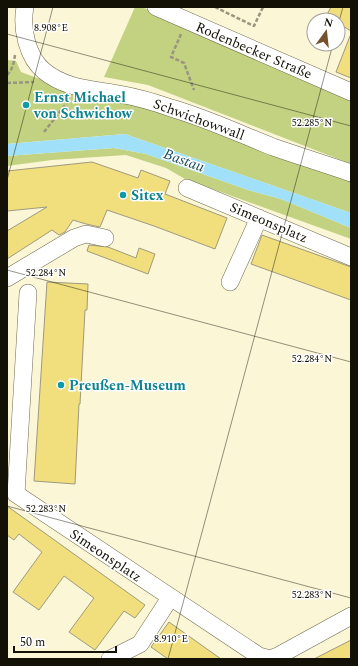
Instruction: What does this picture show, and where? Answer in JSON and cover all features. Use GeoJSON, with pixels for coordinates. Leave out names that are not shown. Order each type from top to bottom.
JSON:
{"type":"FeatureCollection","features":[{"type":"Feature","properties":{"kind":"street","name":"Schwichowwall"},"geometry":{"type":"LineString","coordinates":[[24,7],[24,26],[27,45],[34,59],[43,70],[60,82],[78,88],[147,100],[174,108],[275,148],[351,173]]}},
{"type":"Feature","properties":{"kind":"street","name":"Rodenbecker Straße"},"geometry":{"type":"LineString","coordinates":[[156,7],[351,92]]}},
{"type":"Feature","properties":{"kind":"street","name":"Simeonsplatz"},"geometry":{"type":"LineString","coordinates":[[187,188],[351,257]]}},
{"type":"Feature","properties":{"kind":"street"},"geometry":{"type":"LineString","coordinates":[[230,282],[259,218]]}},
{"type":"Feature","properties":{"kind":"street"},"geometry":{"type":"LineString","coordinates":[[7,278],[74,238],[86,234],[105,238]]}},
{"type":"Feature","properties":{"kind":"street","name":"Simeonsplatz"},"geometry":{"type":"LineString","coordinates":[[28,293],[12,491],[170,598],[259,656],[270,659],[278,656],[351,616]]}},
{"type":"Feature","properties":{"kind":"street"},"geometry":{"type":"LineString","coordinates":[[110,659],[140,644],[170,598]]}},
{"type":"Feature","properties":{"kind":"path"},"geometry":{"type":"LineString","coordinates":[[215,7],[254,26],[263,7]]}},
{"type":"Feature","properties":{"kind":"path"},"geometry":{"type":"LineString","coordinates":[[188,21],[171,57],[184,63],[194,90]]}},
{"type":"Feature","properties":{"kind":"path"},"geometry":{"type":"LineString","coordinates":[[7,75],[13,64],[15,52]]}},
{"type":"Feature","properties":{"kind":"path"},"geometry":{"type":"LineString","coordinates":[[44,132],[78,88]]}},
{"type":"Feature","properties":{"kind":"green space"},"geometry":{"type":"Polygon","coordinates":[[[135,7],[142,7],[351,101],[351,164],[148,85],[104,77],[135,7]]]}},
{"type":"Feature","properties":{"kind":"green space"},"geometry":{"type":"Polygon","coordinates":[[[7,60],[16,61],[21,72],[69,90],[143,106],[351,181],[351,213],[125,134],[7,144],[7,60]]]}},
{"type":"Feature","properties":{"kind":"green space"},"geometry":{"type":"Polygon","coordinates":[[[114,148],[146,154],[248,190],[281,199],[351,228],[351,239],[185,179],[166,168],[126,155],[52,160],[7,166],[7,156],[114,148]]]}},
{"type":"Feature","properties":{"kind":"water","name":"Bastau"},"geometry":{"type":"Polygon","coordinates":[[[125,134],[351,213],[351,228],[281,199],[248,190],[146,154],[114,148],[7,156],[7,144],[125,134]]]}},
{"type":"Feature","properties":{"kind":"building"},"geometry":{"type":"Polygon","coordinates":[[[331,7],[351,7],[351,31],[346,28],[346,12],[328,12],[331,7]]]}},
{"type":"Feature","properties":{"kind":"building"},"geometry":{"type":"Polygon","coordinates":[[[351,36],[351,78],[336,72],[344,52],[346,52],[346,46],[351,36]]]}},
{"type":"Feature","properties":{"kind":"building"},"geometry":{"type":"Polygon","coordinates":[[[92,162],[138,178],[141,170],[170,181],[165,194],[227,218],[215,249],[107,210],[100,227],[73,220],[65,232],[59,235],[52,230],[7,259],[7,231],[47,207],[7,211],[7,171],[92,162]]]}},
{"type":"Feature","properties":{"kind":"building"},"geometry":{"type":"Polygon","coordinates":[[[262,235],[351,267],[351,300],[251,264],[262,235]]]}},
{"type":"Feature","properties":{"kind":"building"},"geometry":{"type":"Polygon","coordinates":[[[89,245],[108,247],[136,258],[139,248],[155,254],[148,274],[87,251],[89,245]]]}},
{"type":"Feature","properties":{"kind":"building","name":"Preußen-Museum"},"geometry":{"type":"Polygon","coordinates":[[[47,282],[88,284],[87,310],[85,310],[75,484],[34,481],[47,282]]]}},
{"type":"Feature","properties":{"kind":"building"},"geometry":{"type":"Polygon","coordinates":[[[7,506],[145,605],[135,618],[124,611],[95,650],[69,632],[94,598],[64,576],[39,610],[13,592],[42,552],[19,534],[14,540],[7,535],[7,506]]]}},
{"type":"Feature","properties":{"kind":"building"},"geometry":{"type":"Polygon","coordinates":[[[169,622],[221,659],[168,659],[151,647],[169,622]]]}},
{"type":"Feature","properties":{"kind":"building"},"geometry":{"type":"Polygon","coordinates":[[[351,640],[351,659],[314,659],[351,640]]]}},
{"type":"Feature","properties":{"kind":"place","name":"Ernst Michael von Schwichow"},"geometry":{"type":"Point","coordinates":[26,105]}},
{"type":"Feature","properties":{"kind":"place","name":"Sitex"},"geometry":{"type":"Point","coordinates":[123,195]}},
{"type":"Feature","properties":{"kind":"place","name":"Preußen-Museum"},"geometry":{"type":"Point","coordinates":[61,385]}}]}
